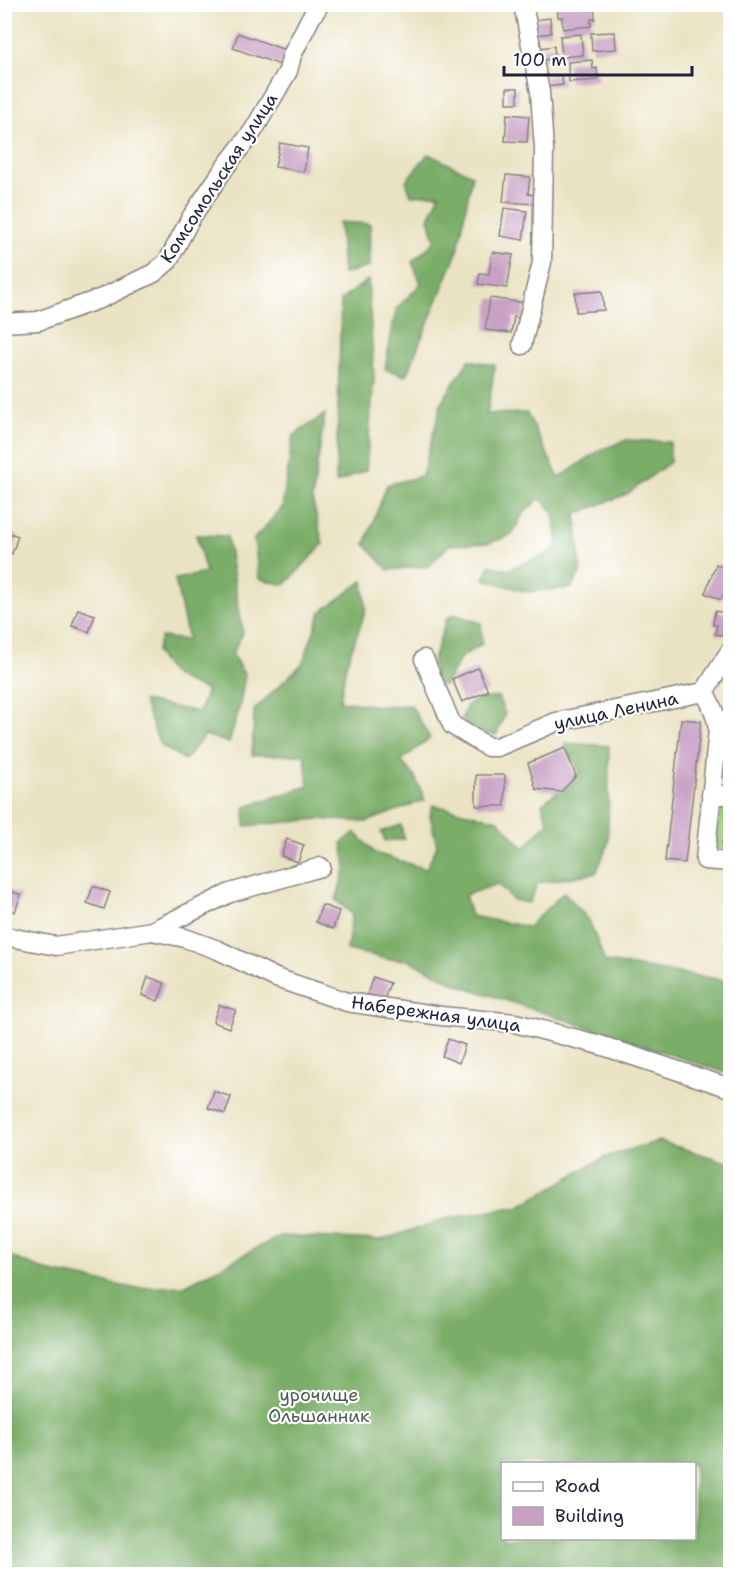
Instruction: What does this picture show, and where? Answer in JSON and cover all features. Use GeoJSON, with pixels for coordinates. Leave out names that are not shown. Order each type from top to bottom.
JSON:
{"type":"FeatureCollection","features":[{"type":"Feature","properties":{"kind":"street","name":"Комсомольская улица"},"geometry":{"type":"LineString","coordinates":[[4,323],[38,321],[102,298],[154,273],[168,261],[192,216],[253,131],[288,71],[292,55],[320,4]]}},
{"type":"Feature","properties":{"kind":"street"},"geometry":{"type":"LineString","coordinates":[[522,345],[542,262],[543,159],[540,92],[524,4]]}},
{"type":"Feature","properties":{"kind":"street","name":"улица Ленина"},"geometry":{"type":"LineString","coordinates":[[424,659],[452,725],[488,747],[497,747],[556,722],[704,692],[730,651]]}},
{"type":"Feature","properties":{"kind":"street"},"geometry":{"type":"LineString","coordinates":[[704,692],[714,709],[718,729],[705,860],[730,862]]}},
{"type":"Feature","properties":{"kind":"street"},"geometry":{"type":"LineString","coordinates":[[711,795],[730,795]]}},
{"type":"Feature","properties":{"kind":"street"},"geometry":{"type":"LineString","coordinates":[[152,931],[230,893],[321,867]]}},
{"type":"Feature","properties":{"kind":"street","name":"Набережная улица"},"geometry":{"type":"LineString","coordinates":[[4,936],[56,946],[152,931],[185,938],[207,946],[276,978],[347,1002],[441,1016],[515,1023],[600,1045],[730,1088]]}},
{"type":"Feature","properties":{"kind":"green space"},"geometry":{"type":"Polygon","coordinates":[[[428,154],[472,175],[458,250],[406,376],[385,369],[396,309],[421,284],[412,262],[435,241],[429,218],[440,194],[411,195],[406,181],[428,154]]]}},
{"type":"Feature","properties":{"kind":"green space"},"geometry":{"type":"Polygon","coordinates":[[[339,222],[370,224],[369,267],[343,274],[339,222]]]}},
{"type":"Feature","properties":{"kind":"green space"},"geometry":{"type":"Polygon","coordinates":[[[368,280],[374,378],[366,470],[336,483],[341,300],[368,280]]]}},
{"type":"Feature","properties":{"kind":"green space"},"geometry":{"type":"Polygon","coordinates":[[[469,360],[495,365],[487,414],[527,413],[559,478],[600,450],[627,440],[670,442],[670,462],[627,494],[576,514],[581,572],[571,588],[527,592],[484,579],[490,565],[507,570],[545,555],[558,545],[554,513],[540,498],[523,514],[512,535],[489,543],[449,545],[429,566],[388,570],[365,544],[387,485],[422,476],[442,401],[469,360]]]}},
{"type":"Feature","properties":{"kind":"green space"},"geometry":{"type":"Polygon","coordinates":[[[325,414],[312,499],[323,544],[285,585],[259,579],[254,539],[282,508],[293,436],[325,414]]]}},
{"type":"Feature","properties":{"kind":"green space"},"geometry":{"type":"Polygon","coordinates":[[[196,535],[227,536],[243,633],[232,654],[245,676],[239,709],[229,743],[205,735],[185,760],[160,745],[143,701],[199,712],[207,690],[177,677],[167,668],[156,652],[161,637],[188,640],[175,579],[206,573],[196,535]]]}},
{"type":"Feature","properties":{"kind":"green space"},"geometry":{"type":"Polygon","coordinates":[[[363,581],[366,610],[346,665],[340,701],[378,706],[411,705],[430,738],[401,761],[415,777],[425,800],[366,822],[319,819],[245,826],[245,807],[308,786],[305,755],[252,755],[254,710],[302,664],[321,612],[363,581]]]}},
{"type":"Feature","properties":{"kind":"green space"},"geometry":{"type":"Polygon","coordinates":[[[454,614],[481,623],[482,644],[461,657],[445,685],[437,684],[432,663],[447,618],[454,614]]]}},
{"type":"Feature","properties":{"kind":"green space"},"geometry":{"type":"Polygon","coordinates":[[[498,697],[505,714],[496,735],[473,732],[462,718],[467,705],[479,699],[498,697]]]}},
{"type":"Feature","properties":{"kind":"green space"},"geometry":{"type":"Polygon","coordinates":[[[564,743],[609,746],[608,844],[596,873],[538,883],[529,903],[513,900],[498,884],[465,895],[471,916],[528,927],[564,892],[589,920],[605,962],[730,981],[730,1074],[459,985],[409,960],[387,959],[347,950],[352,914],[336,900],[346,866],[342,843],[355,832],[375,853],[426,869],[437,846],[430,815],[433,805],[498,820],[524,848],[548,822],[542,804],[580,772],[564,743]]]}},
{"type":"Feature","properties":{"kind":"green space"},"geometry":{"type":"Polygon","coordinates":[[[730,800],[730,850],[710,845],[713,805],[730,800]]]}},
{"type":"Feature","properties":{"kind":"green space"},"geometry":{"type":"Polygon","coordinates":[[[401,825],[404,839],[385,841],[381,832],[401,825]]]}},
{"type":"Feature","properties":{"kind":"green space","name":"урочище Ольшанник"},"geometry":{"type":"Polygon","coordinates":[[[659,1141],[730,1163],[730,1574],[5,1574],[5,1254],[46,1271],[133,1288],[184,1286],[280,1236],[382,1240],[449,1218],[520,1206],[605,1157],[659,1141]]]}},
{"type":"Feature","properties":{"kind":"building"},"geometry":{"type":"Polygon","coordinates":[[[594,4],[595,19],[591,19],[591,26],[563,29],[562,17],[558,17],[557,5],[594,4]]]}},
{"type":"Feature","properties":{"kind":"building"},"geometry":{"type":"Polygon","coordinates":[[[550,18],[551,33],[537,35],[535,20],[550,18]]]}},
{"type":"Feature","properties":{"kind":"building"},"geometry":{"type":"Polygon","coordinates":[[[615,32],[616,49],[592,51],[591,33],[615,32]]]}},
{"type":"Feature","properties":{"kind":"building"},"geometry":{"type":"Polygon","coordinates":[[[238,33],[288,51],[283,66],[233,48],[238,33]]]}},
{"type":"Feature","properties":{"kind":"building"},"geometry":{"type":"Polygon","coordinates":[[[581,34],[583,55],[562,57],[560,36],[581,34]]]}},
{"type":"Feature","properties":{"kind":"building"},"geometry":{"type":"Polygon","coordinates":[[[554,46],[555,59],[541,60],[540,48],[554,46]]]}},
{"type":"Feature","properties":{"kind":"building"},"geometry":{"type":"Polygon","coordinates":[[[592,60],[593,69],[597,68],[598,80],[569,82],[568,62],[592,60]]]}},
{"type":"Feature","properties":{"kind":"building"},"geometry":{"type":"Polygon","coordinates":[[[561,75],[563,85],[546,87],[545,77],[561,75]]]}},
{"type":"Feature","properties":{"kind":"building"},"geometry":{"type":"Polygon","coordinates":[[[507,88],[518,88],[518,103],[507,103],[507,88]]]}},
{"type":"Feature","properties":{"kind":"building"},"geometry":{"type":"Polygon","coordinates":[[[507,114],[529,116],[527,142],[505,141],[507,114]]]}},
{"type":"Feature","properties":{"kind":"building"},"geometry":{"type":"Polygon","coordinates":[[[280,143],[308,148],[304,172],[275,167],[280,143]]]}},
{"type":"Feature","properties":{"kind":"building"},"geometry":{"type":"Polygon","coordinates":[[[506,175],[530,177],[528,194],[538,195],[537,204],[503,202],[506,175]]]}},
{"type":"Feature","properties":{"kind":"building"},"geometry":{"type":"Polygon","coordinates":[[[504,208],[527,211],[523,240],[500,236],[504,208]]]}},
{"type":"Feature","properties":{"kind":"building"},"geometry":{"type":"Polygon","coordinates":[[[492,252],[513,255],[507,288],[478,284],[480,273],[489,274],[492,252]]]}},
{"type":"Feature","properties":{"kind":"building"},"geometry":{"type":"Polygon","coordinates":[[[602,291],[604,310],[576,312],[575,293],[602,291]]]}},
{"type":"Feature","properties":{"kind":"building"},"geometry":{"type":"Polygon","coordinates":[[[490,298],[525,303],[523,319],[514,317],[511,333],[485,330],[490,298]]]}},
{"type":"Feature","properties":{"kind":"building"},"geometry":{"type":"Polygon","coordinates":[[[4,531],[18,536],[12,554],[4,551],[4,531]]]}},
{"type":"Feature","properties":{"kind":"building"},"geometry":{"type":"Polygon","coordinates":[[[729,562],[730,598],[723,595],[721,600],[705,593],[716,564],[726,569],[729,562]]]}},
{"type":"Feature","properties":{"kind":"building"},"geometry":{"type":"Polygon","coordinates":[[[78,609],[95,615],[89,632],[72,626],[78,609]]]}},
{"type":"Feature","properties":{"kind":"building"},"geometry":{"type":"Polygon","coordinates":[[[715,611],[730,614],[730,636],[715,634],[717,625],[713,625],[715,611]]]}},
{"type":"Feature","properties":{"kind":"building"},"geometry":{"type":"Polygon","coordinates":[[[478,668],[488,691],[462,702],[452,679],[478,668]]]}},
{"type":"Feature","properties":{"kind":"building"},"geometry":{"type":"Polygon","coordinates":[[[681,719],[701,721],[685,863],[665,861],[681,719]]]}},
{"type":"Feature","properties":{"kind":"building"},"geometry":{"type":"Polygon","coordinates":[[[565,748],[576,776],[561,792],[536,789],[528,763],[565,748]]]}},
{"type":"Feature","properties":{"kind":"building"},"geometry":{"type":"Polygon","coordinates":[[[725,751],[730,751],[730,777],[726,777],[725,751]]]}},
{"type":"Feature","properties":{"kind":"building"},"geometry":{"type":"Polygon","coordinates":[[[476,775],[505,775],[505,806],[476,806],[476,775]]]}},
{"type":"Feature","properties":{"kind":"building"},"geometry":{"type":"Polygon","coordinates":[[[287,839],[304,845],[298,862],[281,856],[287,839]]]}},
{"type":"Feature","properties":{"kind":"building"},"geometry":{"type":"Polygon","coordinates":[[[93,886],[110,892],[104,909],[87,903],[93,886]]]}},
{"type":"Feature","properties":{"kind":"building"},"geometry":{"type":"Polygon","coordinates":[[[4,889],[21,895],[15,912],[4,908],[4,889]]]}},
{"type":"Feature","properties":{"kind":"building"},"geometry":{"type":"Polygon","coordinates":[[[322,905],[339,911],[333,929],[316,922],[322,905]]]}},
{"type":"Feature","properties":{"kind":"building"},"geometry":{"type":"Polygon","coordinates":[[[148,977],[165,983],[158,1001],[142,995],[148,977]]]}},
{"type":"Feature","properties":{"kind":"building"},"geometry":{"type":"Polygon","coordinates":[[[373,977],[390,983],[384,1000],[367,994],[373,977]]]}},
{"type":"Feature","properties":{"kind":"building"},"geometry":{"type":"Polygon","coordinates":[[[219,1005],[236,1010],[229,1028],[213,1022],[219,1005]]]}},
{"type":"Feature","properties":{"kind":"building"},"geometry":{"type":"Polygon","coordinates":[[[448,1039],[465,1045],[459,1063],[442,1056],[448,1039]]]}},
{"type":"Feature","properties":{"kind":"building"},"geometry":{"type":"Polygon","coordinates":[[[214,1091],[231,1097],[225,1114],[208,1108],[214,1091]]]}}]}
